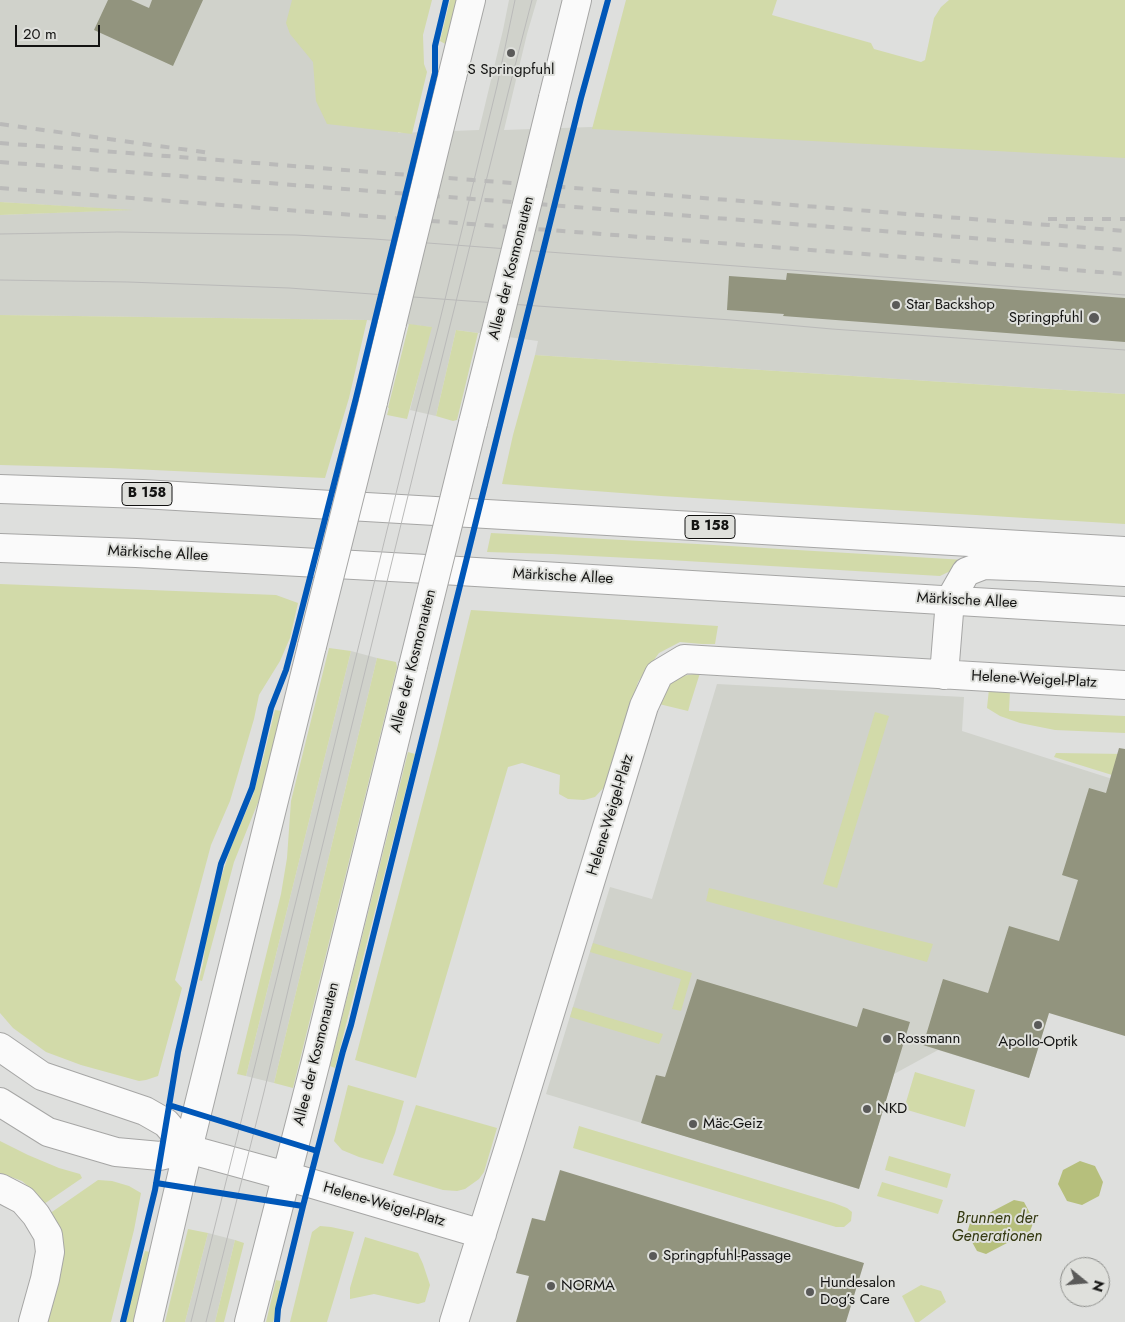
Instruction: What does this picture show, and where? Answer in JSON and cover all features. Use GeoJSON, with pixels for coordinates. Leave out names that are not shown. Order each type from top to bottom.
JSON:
{"type":"FeatureCollection","features":[{"type":"Feature","properties":{"kind":"main road"},"geometry":{"type":"LineString","coordinates":[[148,1322],[188,1149],[471,0]]}},
{"type":"Feature","properties":{"kind":"main road","name":"Allee der Kosmonauten"},"geometry":{"type":"LineString","coordinates":[[249,1322],[316,1061],[577,0]]}},
{"type":"Feature","properties":{"kind":"main road","name":"B 158"},"geometry":{"type":"LineString","coordinates":[[0,489],[142,494],[1125,551]]}},
{"type":"Feature","properties":{"kind":"main road","name":"Märkische Allee"},"geometry":{"type":"LineString","coordinates":[[0,548],[136,553],[409,568],[1125,611]]}},
{"type":"Feature","properties":{"kind":"main road"},"geometry":{"type":"LineString","coordinates":[[944,675],[950,600],[966,572],[984,566],[1125,572]]}},
{"type":"Feature","properties":{"kind":"main road","name":"Helene-Weigel-Platz"},"geometry":{"type":"LineString","coordinates":[[454,1322],[644,706],[658,674],[684,659],[1125,685]]}},
{"type":"Feature","properties":{"kind":"main road"},"geometry":{"type":"LineString","coordinates":[[0,1047],[42,1076],[145,1111],[166,1123],[188,1149]]}},
{"type":"Feature","properties":{"kind":"main road"},"geometry":{"type":"LineString","coordinates":[[0,1102],[48,1132],[116,1152],[160,1156],[188,1149]]}},
{"type":"Feature","properties":{"kind":"main road","name":"Helene-Weigel-Platz"},"geometry":{"type":"LineString","coordinates":[[188,1149],[482,1234]]}},
{"type":"Feature","properties":{"kind":"main road"},"geometry":{"type":"LineString","coordinates":[[0,1188],[23,1200],[36,1215],[48,1235],[50,1252],[45,1279],[33,1322]]}},
{"type":"Feature","properties":{"kind":"shaded area"},"geometry":{"type":"Polygon","coordinates":[[[0,0],[428,0],[398,133],[479,130],[509,0],[537,0],[504,130],[591,127],[1125,156],[1125,394],[535,355],[538,341],[456,330],[436,416],[410,410],[431,327],[367,320],[0,315],[0,215],[125,210],[0,202],[0,0]]]}},
{"type":"Feature","properties":{"kind":"shaded area"},"geometry":{"type":"Polygon","coordinates":[[[292,0],[432,0],[423,35],[424,64],[427,72],[412,134],[327,124],[316,101],[313,62],[290,34],[286,23],[292,0]]]}},
{"type":"Feature","properties":{"kind":"shaded area"},"geometry":{"type":"Polygon","coordinates":[[[450,0],[457,0],[447,45],[440,41],[450,0]]]}},
{"type":"Feature","properties":{"kind":"shaded area"},"geometry":{"type":"Polygon","coordinates":[[[626,0],[777,0],[772,15],[871,43],[874,49],[921,62],[925,60],[934,18],[941,7],[949,0],[1125,0],[1125,158],[592,129],[626,0]]]}},
{"type":"Feature","properties":{"kind":"shaded area"},"geometry":{"type":"Polygon","coordinates":[[[0,202],[133,210],[0,215],[0,202]]]}},
{"type":"Feature","properties":{"kind":"shaded area"},"geometry":{"type":"Polygon","coordinates":[[[0,315],[367,320],[349,398],[325,478],[0,465],[0,315]]]}},
{"type":"Feature","properties":{"kind":"shaded area"},"geometry":{"type":"Polygon","coordinates":[[[409,324],[432,327],[407,419],[387,415],[409,324]]]}},
{"type":"Feature","properties":{"kind":"shaded area"},"geometry":{"type":"Polygon","coordinates":[[[456,330],[478,333],[457,420],[453,421],[436,416],[456,330]]]}},
{"type":"Feature","properties":{"kind":"shaded area"},"geometry":{"type":"Polygon","coordinates":[[[535,355],[1125,394],[1125,524],[661,496],[502,484],[535,355]]]}},
{"type":"Feature","properties":{"kind":"shaded area"},"geometry":{"type":"Polygon","coordinates":[[[491,533],[965,560],[965,564],[940,576],[669,560],[487,552],[491,533]]]}},
{"type":"Feature","properties":{"kind":"shaded area"},"geometry":{"type":"Polygon","coordinates":[[[0,584],[276,595],[298,603],[290,638],[280,661],[259,695],[254,719],[230,801],[211,845],[175,980],[182,988],[158,1076],[146,1080],[139,1081],[81,1065],[46,1052],[13,1028],[0,1013],[0,584]]]}},
{"type":"Feature","properties":{"kind":"shaded area"},"geometry":{"type":"Polygon","coordinates":[[[471,610],[718,626],[715,644],[680,642],[659,653],[638,682],[607,784],[595,797],[584,800],[568,799],[559,794],[560,775],[522,763],[508,767],[416,1078],[355,1060],[437,749],[471,610]]]}},
{"type":"Feature","properties":{"kind":"shaded area"},"geometry":{"type":"Polygon","coordinates":[[[329,648],[351,651],[246,1076],[237,1074],[281,894],[287,858],[291,801],[329,648]]]}},
{"type":"Feature","properties":{"kind":"shaded area"},"geometry":{"type":"Polygon","coordinates":[[[351,651],[377,658],[274,1083],[246,1076],[351,651]]]}},
{"type":"Feature","properties":{"kind":"shaded area"},"geometry":{"type":"Polygon","coordinates":[[[377,658],[396,662],[397,667],[293,1088],[274,1083],[377,658]]]}},
{"type":"Feature","properties":{"kind":"shaded area"},"geometry":{"type":"Polygon","coordinates":[[[700,673],[688,711],[659,704],[670,678],[700,673]]]}},
{"type":"Feature","properties":{"kind":"shaded area"},"geometry":{"type":"Polygon","coordinates":[[[717,684],[964,697],[962,731],[1125,783],[1029,1078],[938,1050],[894,1074],[859,1189],[546,1094],[610,887],[652,899],[717,684]]]}},
{"type":"Feature","properties":{"kind":"shaded area"},"geometry":{"type":"Polygon","coordinates":[[[989,689],[1010,691],[1009,711],[1125,716],[1125,733],[1055,730],[1020,723],[1000,716],[987,708],[989,689]]]}},
{"type":"Feature","properties":{"kind":"shaded area"},"geometry":{"type":"Polygon","coordinates":[[[275,710],[282,711],[266,777],[259,800],[234,862],[202,981],[199,980],[207,933],[219,884],[231,847],[253,795],[275,710]]]}},
{"type":"Feature","properties":{"kind":"shaded area"},"geometry":{"type":"Polygon","coordinates":[[[875,712],[889,716],[837,888],[823,884],[875,712]]]}},
{"type":"Feature","properties":{"kind":"shaded area"},"geometry":{"type":"Polygon","coordinates":[[[408,752],[415,754],[335,1068],[330,1066],[408,752]]]}},
{"type":"Feature","properties":{"kind":"shaded area"},"geometry":{"type":"Polygon","coordinates":[[[1056,753],[1125,754],[1125,779],[1054,757],[1056,753]]]}},
{"type":"Feature","properties":{"kind":"shaded area"},"geometry":{"type":"Polygon","coordinates":[[[709,888],[933,944],[927,962],[706,901],[709,888]]]}},
{"type":"Feature","properties":{"kind":"shaded area"},"geometry":{"type":"Polygon","coordinates":[[[593,943],[692,973],[681,1011],[672,1009],[681,979],[590,952],[593,943]]]}},
{"type":"Feature","properties":{"kind":"shaded area"},"geometry":{"type":"Polygon","coordinates":[[[573,1007],[663,1034],[659,1044],[570,1017],[573,1007]]]}},
{"type":"Feature","properties":{"kind":"shaded area"},"geometry":{"type":"Polygon","coordinates":[[[915,1072],[975,1090],[965,1127],[904,1109],[915,1072]]]}},
{"type":"Feature","properties":{"kind":"shaded area"},"geometry":{"type":"Polygon","coordinates":[[[348,1085],[404,1101],[395,1133],[383,1164],[342,1150],[334,1141],[348,1085]]]}},
{"type":"Feature","properties":{"kind":"shaded area"},"geometry":{"type":"Polygon","coordinates":[[[416,1105],[497,1128],[484,1172],[479,1179],[465,1189],[457,1191],[443,1190],[393,1175],[416,1105]]]}},
{"type":"Feature","properties":{"kind":"shaded area"},"geometry":{"type":"Polygon","coordinates":[[[579,1126],[834,1203],[852,1212],[851,1221],[844,1227],[836,1227],[573,1148],[579,1126]]]}},
{"type":"Feature","properties":{"kind":"shaded area"},"geometry":{"type":"Polygon","coordinates":[[[0,1141],[59,1168],[80,1174],[82,1178],[44,1204],[36,1193],[22,1181],[0,1173],[0,1141]]]}},
{"type":"Feature","properties":{"kind":"shaded area"},"geometry":{"type":"Polygon","coordinates":[[[889,1156],[951,1174],[947,1188],[885,1170],[889,1156]]]}},
{"type":"Feature","properties":{"kind":"shaded area"},"geometry":{"type":"Polygon","coordinates":[[[98,1180],[112,1181],[129,1186],[141,1193],[134,1230],[111,1322],[36,1322],[49,1214],[98,1180]]]}},
{"type":"Feature","properties":{"kind":"shaded area"},"geometry":{"type":"Polygon","coordinates":[[[882,1182],[943,1200],[938,1214],[877,1196],[882,1182]]]}},
{"type":"Feature","properties":{"kind":"shaded area"},"geometry":{"type":"Polygon","coordinates":[[[320,1226],[354,1232],[327,1322],[290,1322],[312,1232],[320,1226]]]}},
{"type":"Feature","properties":{"kind":"shaded area"},"geometry":{"type":"Polygon","coordinates":[[[188,1229],[208,1233],[185,1322],[165,1322],[188,1229]]]}},
{"type":"Feature","properties":{"kind":"shaded area"},"geometry":{"type":"Polygon","coordinates":[[[208,1233],[235,1240],[215,1322],[185,1322],[208,1233]]]}},
{"type":"Feature","properties":{"kind":"shaded area"},"geometry":{"type":"Polygon","coordinates":[[[365,1237],[418,1253],[430,1285],[425,1302],[418,1304],[374,1294],[350,1299],[350,1288],[365,1237]]]}},
{"type":"Feature","properties":{"kind":"shaded area"},"geometry":{"type":"Polygon","coordinates":[[[235,1240],[244,1243],[224,1322],[215,1322],[235,1240]]]}},
{"type":"Feature","properties":{"kind":"shaded area"},"geometry":{"type":"Polygon","coordinates":[[[145,1251],[150,1252],[133,1322],[125,1322],[132,1293],[145,1251]]]}},
{"type":"Feature","properties":{"kind":"shaded area"},"geometry":{"type":"Polygon","coordinates":[[[276,1280],[281,1281],[274,1319],[273,1322],[266,1322],[276,1280]]]}},
{"type":"Feature","properties":{"kind":"shaded area"},"geometry":{"type":"Polygon","coordinates":[[[921,1285],[941,1291],[946,1302],[919,1322],[915,1322],[902,1296],[921,1285]]]}},
{"type":"Feature","properties":{"kind":"water"},"geometry":{"type":"Polygon","coordinates":[[[1080,1161],[1095,1166],[1103,1182],[1099,1196],[1082,1205],[1067,1201],[1058,1184],[1063,1170],[1080,1161]]]}},
{"type":"Feature","properties":{"kind":"water","name":"Brunnen der Generationen"},"geometry":{"type":"Polygon","coordinates":[[[1014,1200],[1024,1202],[1034,1221],[1030,1231],[986,1254],[977,1251],[967,1233],[970,1223],[1014,1200]]]}},
{"type":"Feature","properties":{"kind":"building"},"geometry":{"type":"Polygon","coordinates":[[[108,0],[131,0],[149,8],[152,0],[203,0],[173,66],[94,30],[108,0]]]}},
{"type":"Feature","properties":{"kind":"building"},"geometry":{"type":"Polygon","coordinates":[[[787,273],[1125,298],[1125,342],[727,310],[729,276],[786,280],[787,273]]]}},
{"type":"Feature","properties":{"kind":"building"},"geometry":{"type":"Polygon","coordinates":[[[1119,748],[1125,749],[1125,1036],[1049,1013],[1029,1078],[923,1045],[943,979],[988,993],[1009,926],[1059,941],[1078,880],[1062,875],[1089,788],[1106,793],[1119,748]]]}},
{"type":"Feature","properties":{"kind":"building"},"geometry":{"type":"Polygon","coordinates":[[[697,979],[857,1027],[863,1008],[910,1022],[859,1189],[641,1123],[656,1075],[665,1077],[697,979]]]}},
{"type":"Feature","properties":{"kind":"building"},"geometry":{"type":"Polygon","coordinates":[[[560,1170],[864,1263],[846,1322],[516,1322],[529,1276],[516,1273],[532,1218],[545,1221],[560,1170]]]}},
{"type":"Feature","properties":{"kind":"tram line"},"geometry":{"type":"LineString","coordinates":[[191,1322],[438,328],[497,86],[515,0]]}},
{"type":"Feature","properties":{"kind":"tram line"},"geometry":{"type":"LineString","coordinates":[[206,1322],[264,1092],[428,414],[532,0]]}},
{"type":"Feature","properties":{"kind":"tram line"},"geometry":{"type":"LineString","coordinates":[[0,234],[118,232],[295,235],[374,239],[1125,295]]}},
{"type":"Feature","properties":{"kind":"tram line"},"geometry":{"type":"LineString","coordinates":[[0,280],[128,282],[289,288],[1125,350]]}},
{"type":"Feature","properties":{"kind":"railway"},"geometry":{"type":"LineString","coordinates":[[0,124],[210,153]]}},
{"type":"Feature","properties":{"kind":"railway"},"geometry":{"type":"LineString","coordinates":[[0,143],[1125,231]]}},
{"type":"Feature","properties":{"kind":"railway"},"geometry":{"type":"LineString","coordinates":[[0,162],[1125,250]]}},
{"type":"Feature","properties":{"kind":"railway"},"geometry":{"type":"LineString","coordinates":[[0,188],[1125,274]]}},
{"type":"Feature","properties":{"kind":"railway"},"geometry":{"type":"LineString","coordinates":[[1048,219],[1125,219]]}},
{"type":"Feature","properties":{"kind":"cycle path"},"geometry":{"type":"LineString","coordinates":[[123,1322],[155,1190],[178,1052],[221,864],[252,788],[271,708],[286,670],[294,640],[356,398],[435,73],[435,46],[446,0]]}},
{"type":"Feature","properties":{"kind":"cycle path"},"geometry":{"type":"LineString","coordinates":[[277,1322],[278,1309],[303,1206],[351,1025],[581,98],[608,0]]}},
{"type":"Feature","properties":{"kind":"cycle path"},"geometry":{"type":"LineString","coordinates":[[169,1105],[317,1151]]}},
{"type":"Feature","properties":{"kind":"cycle path"},"geometry":{"type":"LineString","coordinates":[[156,1183],[303,1206]]}},
{"type":"Feature","properties":{"kind":"place","name":"S Springpfuhl"},"geometry":{"type":"Point","coordinates":[511,53]}},
{"type":"Feature","properties":{"kind":"place","name":"Star Backshop"},"geometry":{"type":"Point","coordinates":[896,305]}},
{"type":"Feature","properties":{"kind":"place","name":"Springpfuhl"},"geometry":{"type":"Point","coordinates":[1094,318]}},
{"type":"Feature","properties":{"kind":"place","name":"Apollo-Optik"},"geometry":{"type":"Point","coordinates":[1038,1025]}},
{"type":"Feature","properties":{"kind":"place","name":"Rossmann"},"geometry":{"type":"Point","coordinates":[887,1039]}},
{"type":"Feature","properties":{"kind":"place","name":"NKD"},"geometry":{"type":"Point","coordinates":[867,1109]}},
{"type":"Feature","properties":{"kind":"place","name":"Mäc-Geiz"},"geometry":{"type":"Point","coordinates":[693,1124]}},
{"type":"Feature","properties":{"kind":"place","name":"Springpfuhl-Passage"},"geometry":{"type":"Point","coordinates":[653,1256]}},
{"type":"Feature","properties":{"kind":"place","name":"NORMA"},"geometry":{"type":"Point","coordinates":[551,1286]}},
{"type":"Feature","properties":{"kind":"place","name":"Hundesalon Dog’s Care"},"geometry":{"type":"Point","coordinates":[810,1292]}}]}
